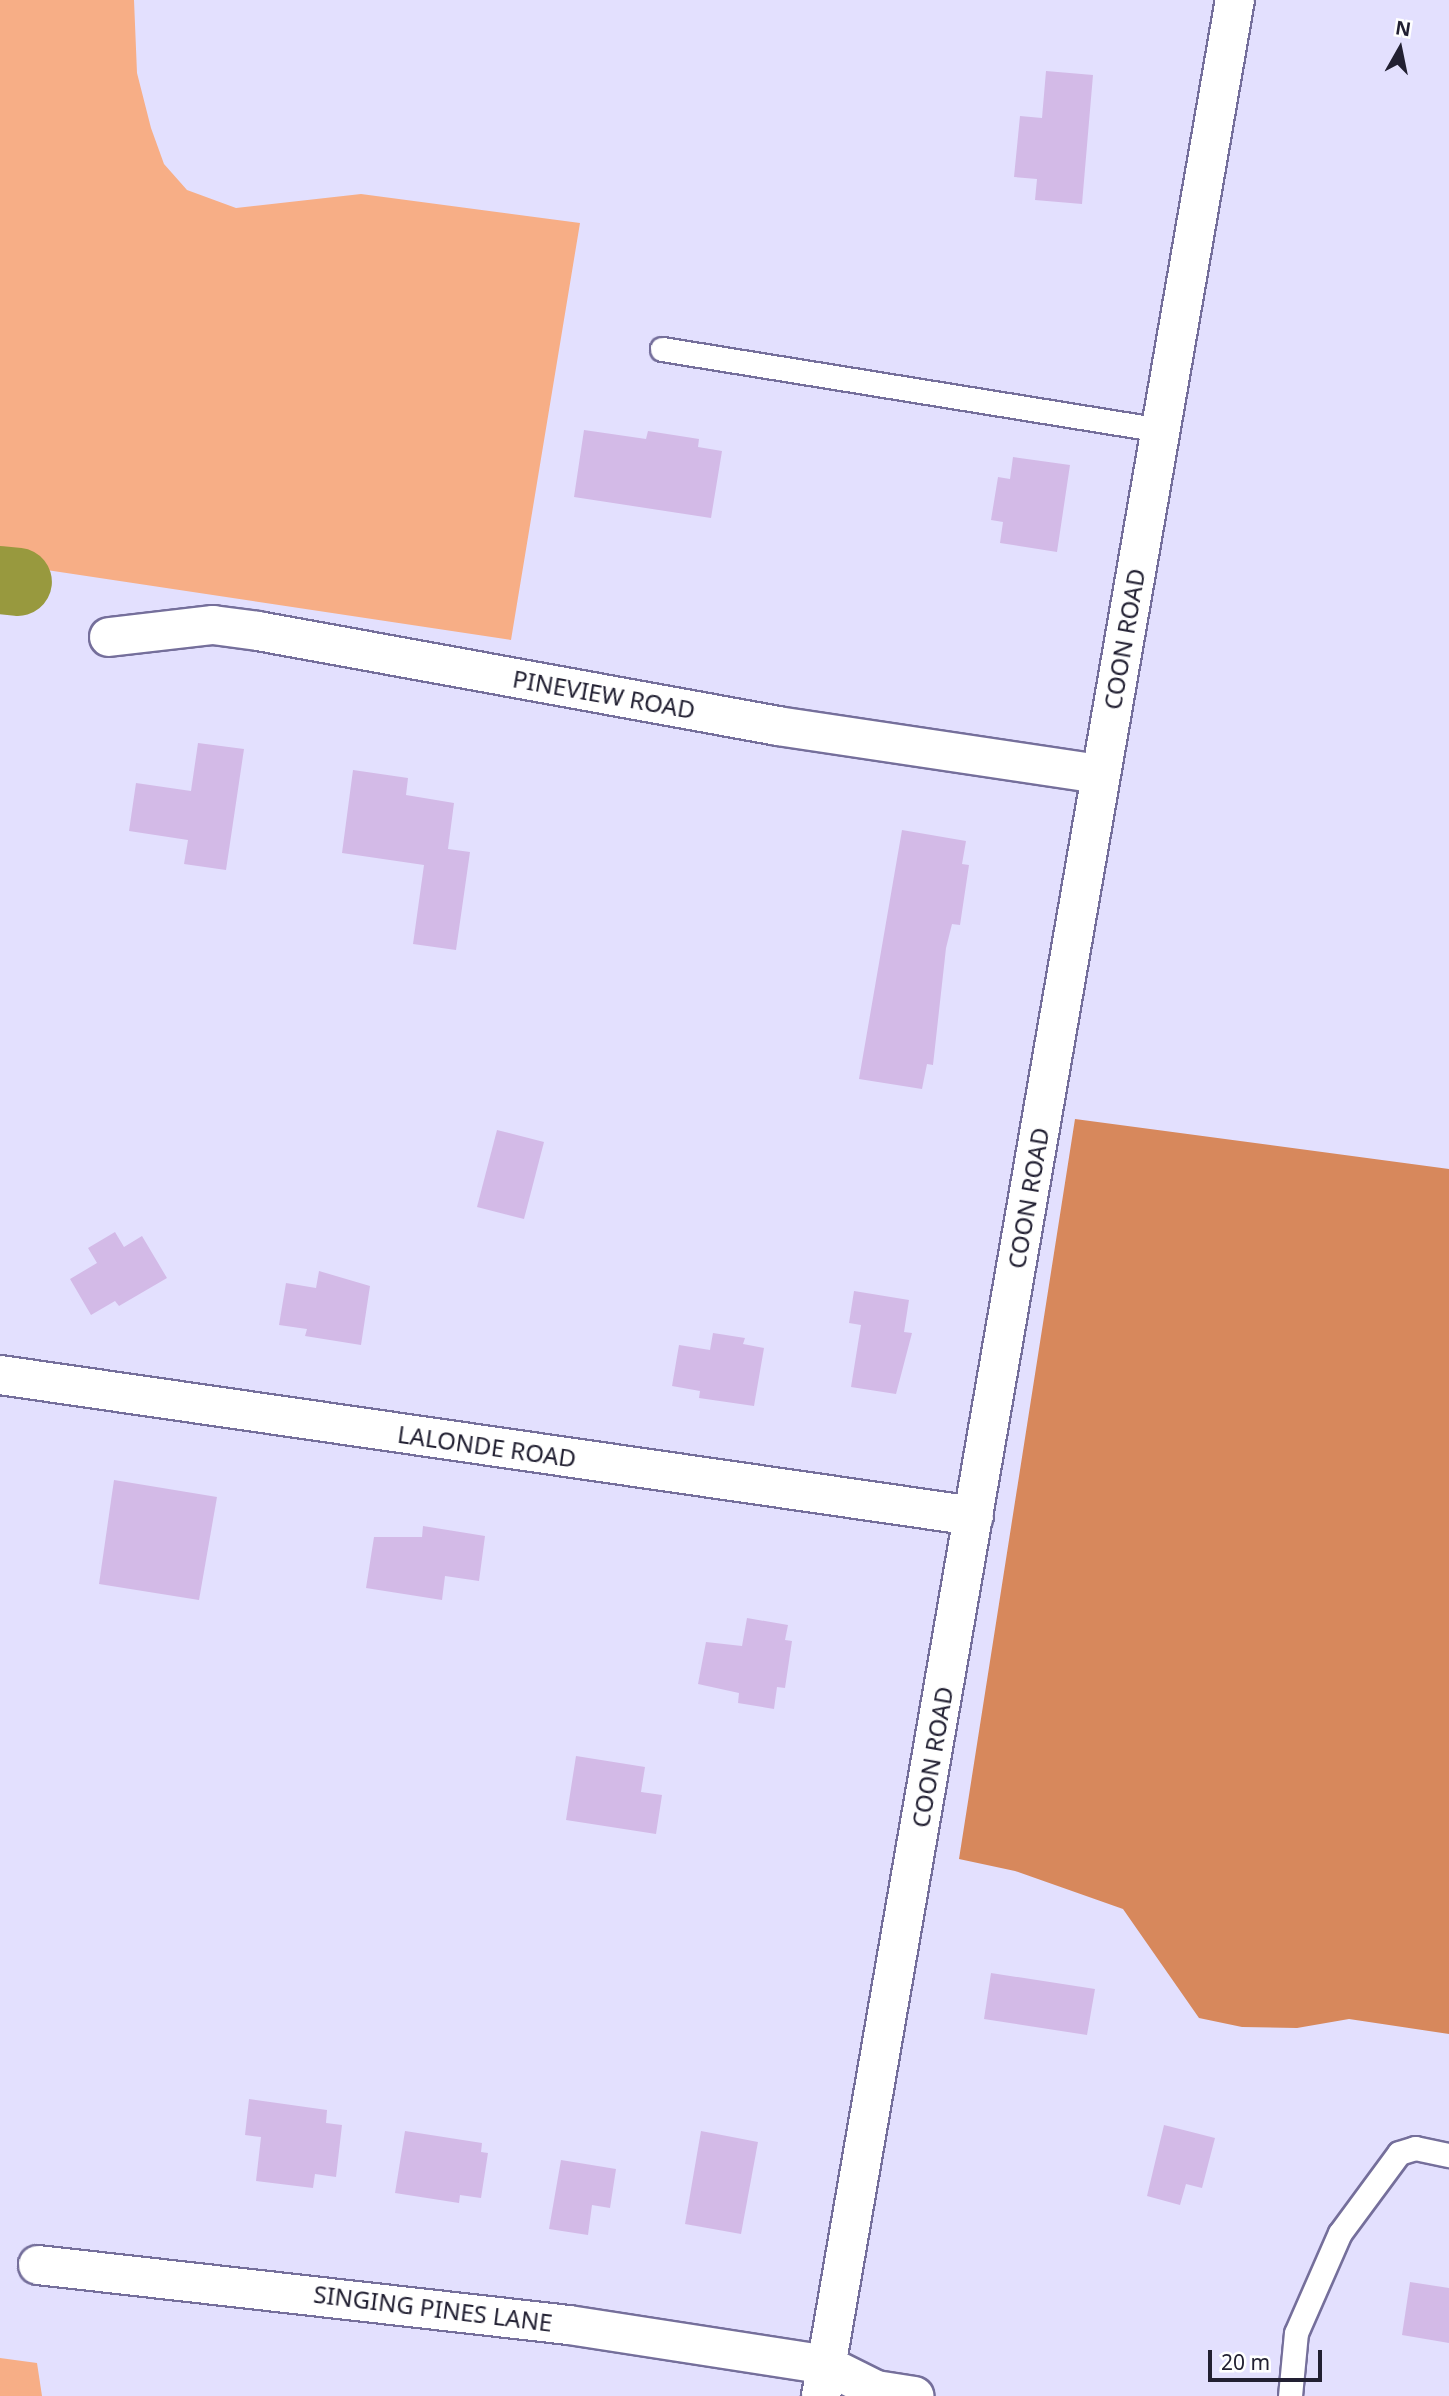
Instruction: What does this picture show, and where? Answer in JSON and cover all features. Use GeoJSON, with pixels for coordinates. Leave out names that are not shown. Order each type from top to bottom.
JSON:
{"type":"FeatureCollection","features":[{"type":"Feature","properties":{"kind":"street","name":"COON ROAD"},"geometry":{"type":"LineString","coordinates":[[823,2380],[1235,0]]}},
{"type":"Feature","properties":{"kind":"street","name":"PINEVIEW ROAD"},"geometry":{"type":"LineString","coordinates":[[109,637],[213,625],[258,631],[778,726],[1100,774]]}},
{"type":"Feature","properties":{"kind":"street","name":"LALONDE ROAD"},"geometry":{"type":"LineString","coordinates":[[0,1375],[974,1516]]}},
{"type":"Feature","properties":{"kind":"street","name":"SINGING PINES LANE"},"geometry":{"type":"LineString","coordinates":[[38,2265],[438,2307],[915,2396]]}},
{"type":"Feature","properties":{"kind":"lane"},"geometry":{"type":"LineString","coordinates":[[662,349],[1161,430]]}},
{"type":"Feature","properties":{"kind":"lane"},"geometry":{"type":"LineString","coordinates":[[1290,2396],[1296,2333],[1340,2232],[1399,2153],[1415,2148],[1449,2155]]}},
{"type":"Feature","properties":{"kind":"shaded area"},"geometry":{"type":"Polygon","coordinates":[[[0,0],[134,0],[137,73],[151,128],[164,164],[187,190],[236,208],[361,194],[580,223],[511,640],[0,563],[0,0]]]}},
{"type":"Feature","properties":{"kind":"shaded area"},"geometry":{"type":"Polygon","coordinates":[[[1075,1119],[1449,1169],[1449,2034],[1349,2019],[1297,2028],[1242,2027],[1199,2018],[1123,1909],[1015,1871],[959,1859],[1075,1119]]]}},
{"type":"Feature","properties":{"kind":"shaded area"},"geometry":{"type":"Polygon","coordinates":[[[0,2358],[37,2363],[42,2396],[0,2396],[0,2358]]]}},
{"type":"Feature","properties":{"kind":"building"},"geometry":{"type":"Polygon","coordinates":[[[1046,71],[1093,75],[1082,204],[1035,200],[1037,179],[1014,177],[1020,116],[1042,118],[1046,71]]]}},
{"type":"Feature","properties":{"kind":"building"},"geometry":{"type":"Polygon","coordinates":[[[584,430],[646,439],[648,431],[699,439],[698,447],[722,451],[711,518],[574,497],[584,430]]]}},
{"type":"Feature","properties":{"kind":"building"},"geometry":{"type":"Polygon","coordinates":[[[1013,457],[1070,465],[1057,552],[1000,543],[1003,522],[991,520],[998,477],[1010,479],[1013,457]]]}},
{"type":"Feature","properties":{"kind":"building"},"geometry":{"type":"Polygon","coordinates":[[[198,743],[244,749],[226,870],[184,864],[188,840],[129,831],[136,783],[191,791],[198,743]]]}},
{"type":"Feature","properties":{"kind":"building"},"geometry":{"type":"Polygon","coordinates":[[[353,770],[408,778],[406,795],[454,803],[448,849],[470,852],[456,950],[413,944],[424,865],[342,853],[353,770]]]}},
{"type":"Feature","properties":{"kind":"building"},"geometry":{"type":"Polygon","coordinates":[[[902,830],[966,841],[962,864],[969,865],[960,925],[952,924],[946,948],[933,1065],[927,1064],[922,1089],[859,1079],[902,830]]]}},
{"type":"Feature","properties":{"kind":"building"},"geometry":{"type":"Polygon","coordinates":[[[497,1130],[544,1142],[524,1219],[477,1207],[497,1130]]]}},
{"type":"Feature","properties":{"kind":"building"},"geometry":{"type":"Polygon","coordinates":[[[115,1232],[124,1247],[142,1236],[167,1278],[119,1306],[115,1301],[91,1315],[70,1279],[97,1263],[88,1248],[115,1232]]]}},
{"type":"Feature","properties":{"kind":"building"},"geometry":{"type":"Polygon","coordinates":[[[319,1271],[370,1286],[361,1345],[305,1336],[307,1329],[279,1325],[286,1283],[316,1288],[319,1271]]]}},
{"type":"Feature","properties":{"kind":"building"},"geometry":{"type":"Polygon","coordinates":[[[854,1291],[909,1300],[904,1332],[912,1333],[896,1394],[851,1387],[861,1325],[849,1323],[854,1291]]]}},
{"type":"Feature","properties":{"kind":"building"},"geometry":{"type":"Polygon","coordinates":[[[713,1333],[745,1338],[743,1344],[764,1348],[754,1406],[699,1398],[700,1391],[672,1386],[679,1345],[710,1350],[713,1333]]]}},
{"type":"Feature","properties":{"kind":"building"},"geometry":{"type":"Polygon","coordinates":[[[114,1480],[217,1497],[199,1600],[99,1584],[114,1480]]]}},
{"type":"Feature","properties":{"kind":"building"},"geometry":{"type":"Polygon","coordinates":[[[423,1526],[485,1536],[479,1581],[445,1576],[442,1600],[366,1588],[374,1537],[422,1537],[423,1526]]]}},
{"type":"Feature","properties":{"kind":"building"},"geometry":{"type":"Polygon","coordinates":[[[747,1618],[788,1625],[785,1640],[792,1641],[785,1688],[777,1687],[774,1709],[738,1703],[739,1693],[698,1684],[706,1642],[742,1646],[747,1618]]]}},
{"type":"Feature","properties":{"kind":"building"},"geometry":{"type":"Polygon","coordinates":[[[576,1756],[645,1767],[641,1792],[662,1795],[656,1834],[566,1820],[576,1756]]]}},
{"type":"Feature","properties":{"kind":"building"},"geometry":{"type":"Polygon","coordinates":[[[991,1973],[1095,1989],[1087,2035],[984,2019],[991,1973]]]}},
{"type":"Feature","properties":{"kind":"building"},"geometry":{"type":"Polygon","coordinates":[[[249,2099],[327,2110],[326,2123],[342,2125],[336,2177],[315,2174],[313,2188],[256,2181],[261,2137],[245,2135],[249,2099]]]}},
{"type":"Feature","properties":{"kind":"building"},"geometry":{"type":"Polygon","coordinates":[[[1164,2125],[1215,2138],[1202,2188],[1186,2184],[1180,2205],[1147,2196],[1164,2125]]]}},
{"type":"Feature","properties":{"kind":"building"},"geometry":{"type":"Polygon","coordinates":[[[405,2131],[482,2143],[481,2152],[488,2153],[481,2198],[460,2195],[459,2203],[395,2193],[405,2131]]]}},
{"type":"Feature","properties":{"kind":"building"},"geometry":{"type":"Polygon","coordinates":[[[701,2131],[758,2142],[741,2234],[685,2224],[701,2131]]]}},
{"type":"Feature","properties":{"kind":"building"},"geometry":{"type":"Polygon","coordinates":[[[561,2160],[616,2169],[610,2208],[592,2205],[588,2235],[549,2229],[561,2160]]]}},
{"type":"Feature","properties":{"kind":"building"},"geometry":{"type":"Polygon","coordinates":[[[1410,2282],[1449,2288],[1449,2343],[1402,2335],[1410,2282]]]}},
{"type":"Feature","properties":{"kind":"waterway"},"geometry":{"type":"LineString","coordinates":[[0,580],[18,582]]}}]}
